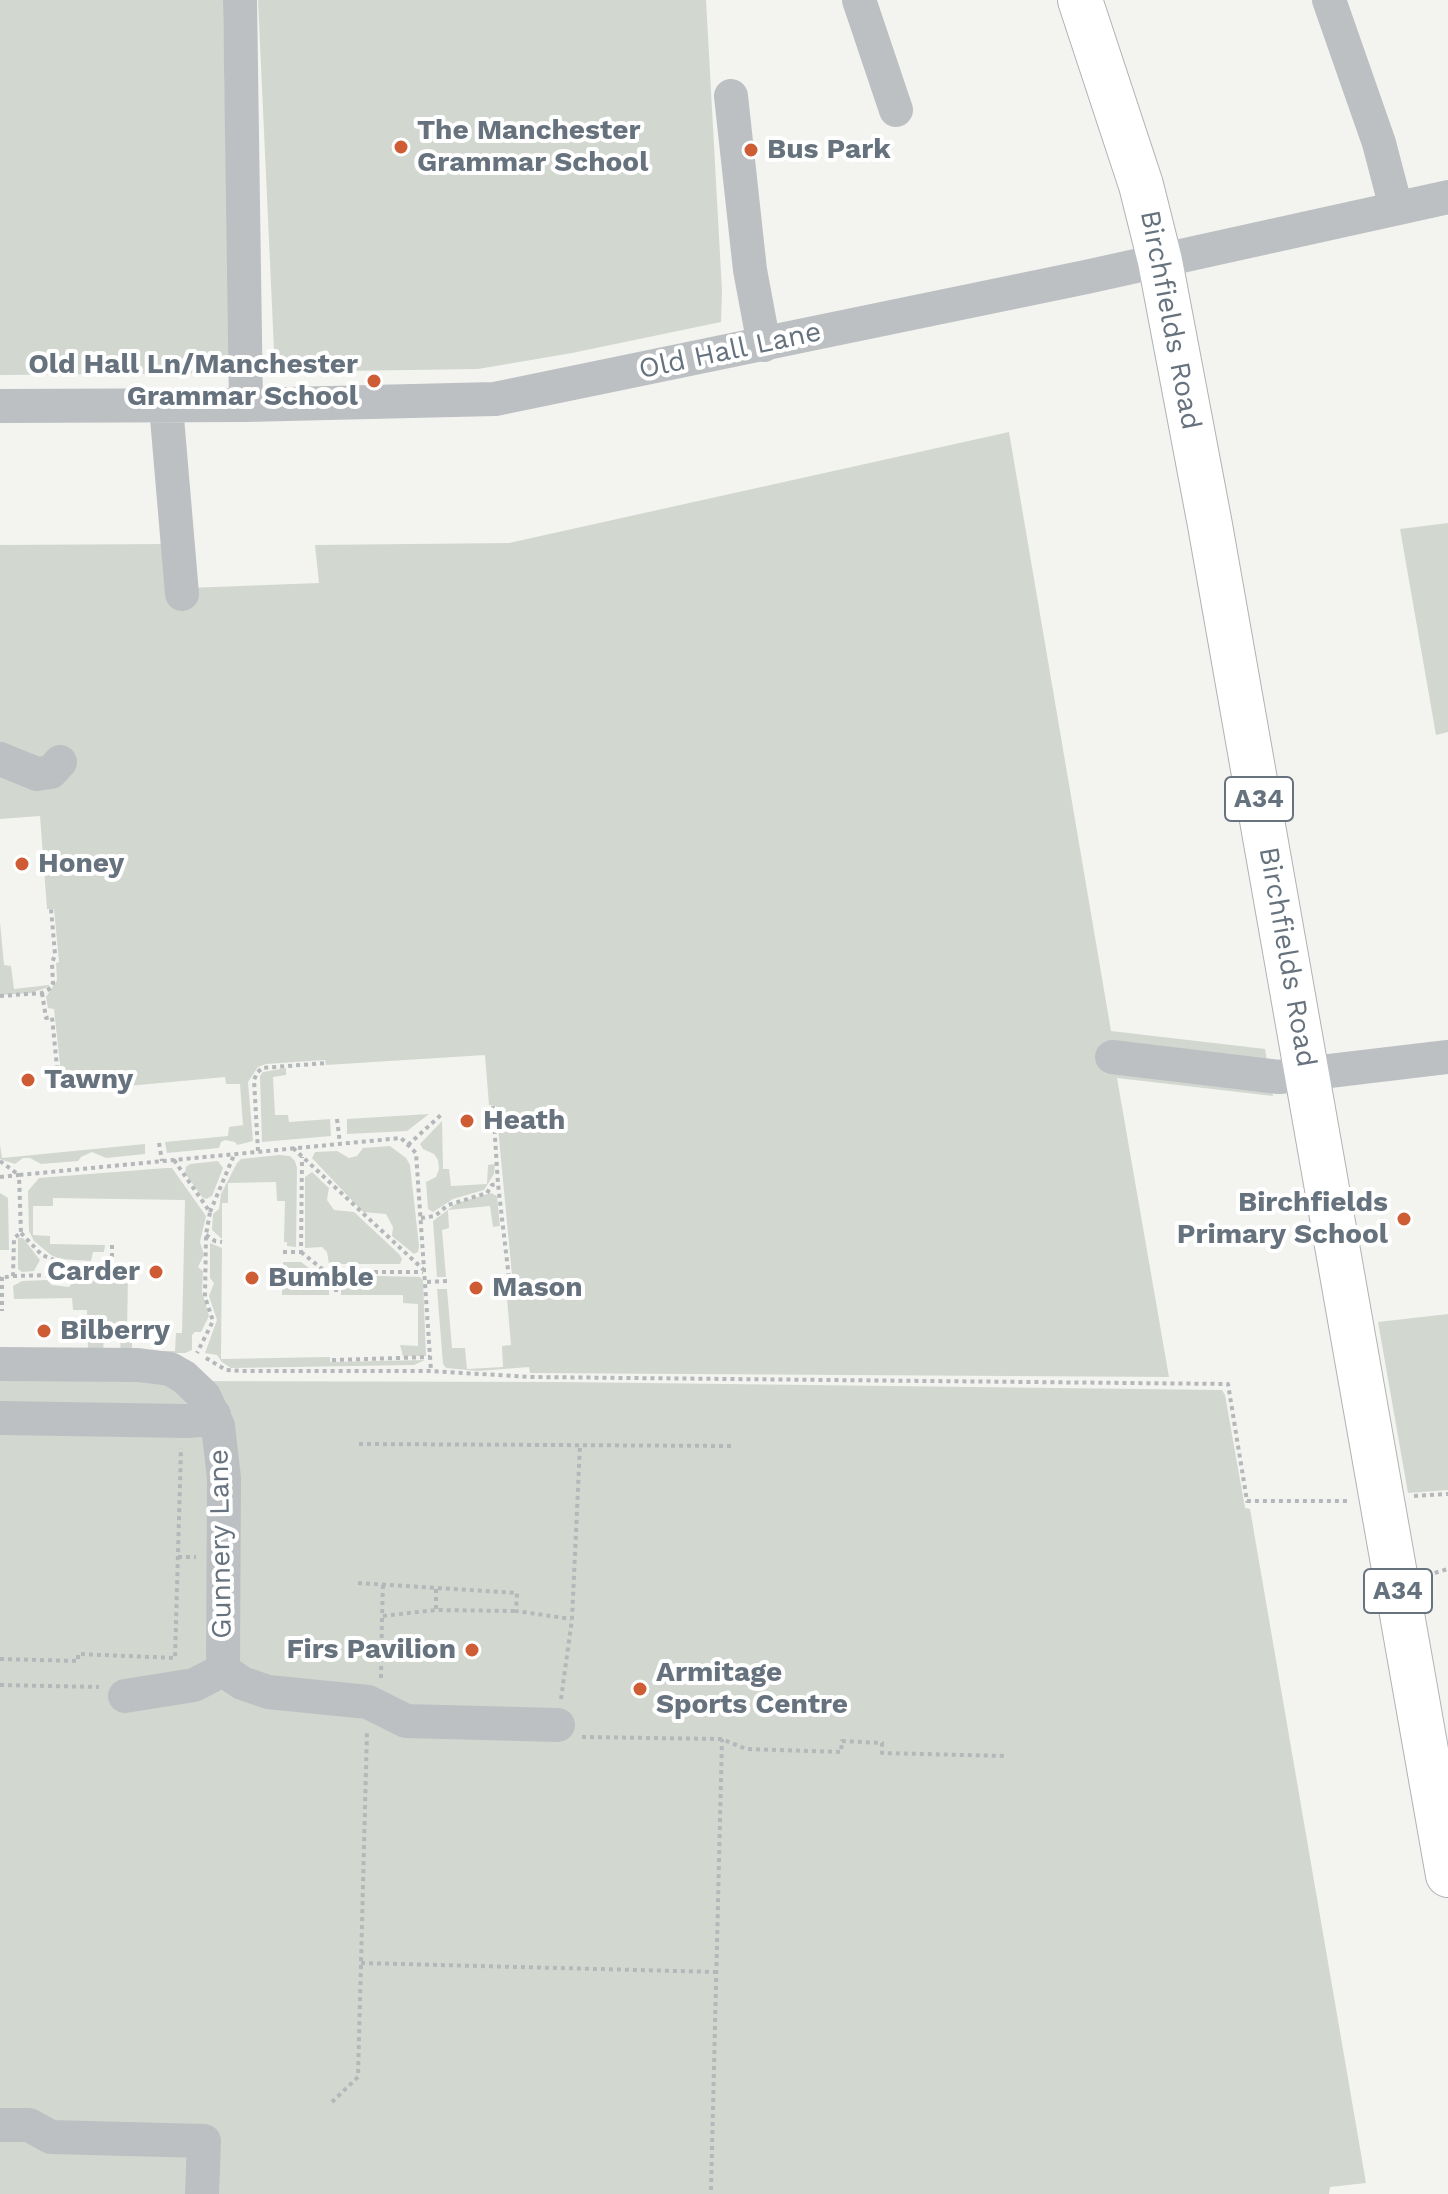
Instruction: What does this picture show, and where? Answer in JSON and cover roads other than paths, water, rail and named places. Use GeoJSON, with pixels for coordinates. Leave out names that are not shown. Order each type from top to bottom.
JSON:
{"type":"FeatureCollection","features":[{"type":"Feature","properties":{"kind":"highway","name":"Birchfields Road"},"geometry":{"type":"LineString","coordinates":[[1080,0],[1141,185],[1160,261],[1383,1498],[1438,1758],[1447,1857]]}},
{"type":"Feature","properties":{"kind":"street"},"geometry":{"type":"LineString","coordinates":[[240,0],[246,405]]}},
{"type":"Feature","properties":{"kind":"street"},"geometry":{"type":"LineString","coordinates":[[859,0],[896,110]]}},
{"type":"Feature","properties":{"kind":"street"},"geometry":{"type":"LineString","coordinates":[[1329,0],[1379,143],[1396,208]]}},
{"type":"Feature","properties":{"kind":"street"},"geometry":{"type":"LineString","coordinates":[[731,96],[750,270],[764,345]]}},
{"type":"Feature","properties":{"kind":"street","name":"Old Hall Lane"},"geometry":{"type":"LineString","coordinates":[[0,406],[246,405],[495,399],[764,345],[1448,197]]}},
{"type":"Feature","properties":{"kind":"street"},"geometry":{"type":"LineString","coordinates":[[166,406],[182,594]]}},
{"type":"Feature","properties":{"kind":"street"},"geometry":{"type":"LineString","coordinates":[[0,759],[37,774],[51,772],[60,762]]}},
{"type":"Feature","properties":{"kind":"street"},"geometry":{"type":"LineString","coordinates":[[1112,1057],[1279,1077],[1448,1057]]}},
{"type":"Feature","properties":{"kind":"street","name":"Gunnery Lane"},"geometry":{"type":"LineString","coordinates":[[0,1364],[138,1365],[170,1369],[184,1377],[204,1396],[200,1418],[218,1426],[224,1478],[223,1670]]}},
{"type":"Feature","properties":{"kind":"street"},"geometry":{"type":"LineString","coordinates":[[0,1418],[200,1418]]}},
{"type":"Feature","properties":{"kind":"street"},"geometry":{"type":"LineString","coordinates":[[125,1696],[194,1685],[223,1670],[242,1683],[268,1692],[368,1702],[406,1721],[558,1725]]}},
{"type":"Feature","properties":{"kind":"street"},"geometry":{"type":"LineString","coordinates":[[0,2125],[29,2125],[51,2137],[204,2141],[202,2194]]}},
{"type":"Feature","properties":{"kind":"place","name":"The Manchester Grammar School"},"geometry":{"type":"Point","coordinates":[401,147]}},
{"type":"Feature","properties":{"kind":"place","name":"Bus Park"},"geometry":{"type":"Point","coordinates":[751,150]}},
{"type":"Feature","properties":{"kind":"place","name":"Old Hall Ln/Manchester Grammar School"},"geometry":{"type":"Point","coordinates":[374,381]}},
{"type":"Feature","properties":{"kind":"place","name":"Honey"},"geometry":{"type":"Point","coordinates":[22,864]}},
{"type":"Feature","properties":{"kind":"place","name":"Tawny"},"geometry":{"type":"Point","coordinates":[28,1080]}},
{"type":"Feature","properties":{"kind":"place","name":"Heath"},"geometry":{"type":"Point","coordinates":[467,1121]}},
{"type":"Feature","properties":{"kind":"place","name":"Birchfields Primary School"},"geometry":{"type":"Point","coordinates":[1404,1219]}},
{"type":"Feature","properties":{"kind":"place","name":"Carder"},"geometry":{"type":"Point","coordinates":[156,1272]}},
{"type":"Feature","properties":{"kind":"place","name":"Bumble"},"geometry":{"type":"Point","coordinates":[252,1278]}},
{"type":"Feature","properties":{"kind":"place","name":"Mason"},"geometry":{"type":"Point","coordinates":[476,1288]}},
{"type":"Feature","properties":{"kind":"place","name":"Bilberry"},"geometry":{"type":"Point","coordinates":[44,1331]}},
{"type":"Feature","properties":{"kind":"place","name":"Firs Pavilion"},"geometry":{"type":"Point","coordinates":[472,1650]}},
{"type":"Feature","properties":{"kind":"place","name":"Armitage Sports Centre"},"geometry":{"type":"Point","coordinates":[640,1689]}}]}
